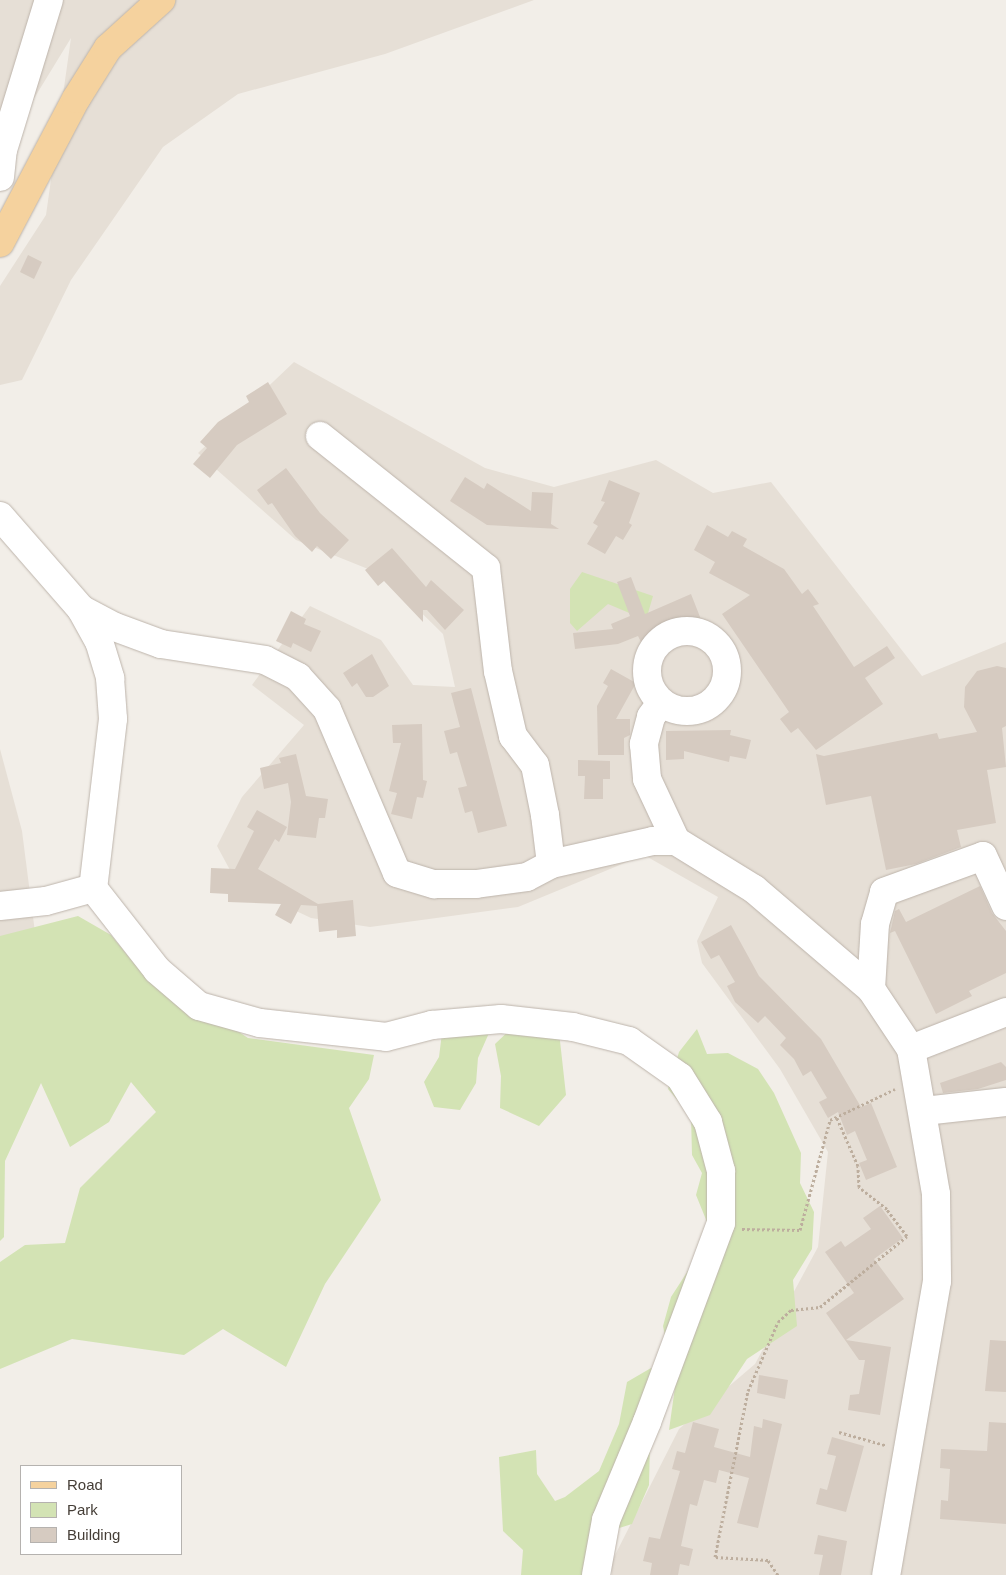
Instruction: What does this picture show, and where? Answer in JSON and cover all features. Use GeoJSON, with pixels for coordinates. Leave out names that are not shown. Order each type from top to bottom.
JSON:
{"type":"FeatureCollection","features":[{"type":"Feature","properties":{"kind":"main road"},"geometry":{"type":"LineString","coordinates":[[0,243],[76,100],[108,48],[161,0]]}},
{"type":"Feature","properties":{"kind":"street"},"geometry":{"type":"LineString","coordinates":[[0,177],[3,150],[49,0]]}},
{"type":"Feature","properties":{"kind":"street"},"geometry":{"type":"LineString","coordinates":[[320,436],[486,568],[498,671],[513,736],[535,764],[546,815],[551,864]]}},
{"type":"Feature","properties":{"kind":"street"},"geometry":{"type":"LineString","coordinates":[[0,516],[81,609],[99,641],[110,678],[113,719],[93,888],[157,970],[199,1006],[260,1023],[386,1037],[432,1026],[501,1019],[574,1027],[629,1041],[680,1077],[708,1122],[721,1171],[719,1229],[606,1520],[596,1575]]}},
{"type":"Feature","properties":{"kind":"street"},"geometry":{"type":"LineString","coordinates":[[81,609],[115,628],[161,644],[265,660],[298,677],[327,710],[396,873],[434,884],[476,884],[527,877],[551,864],[654,841],[676,841],[754,889],[871,989],[911,1049],[924,1111],[936,1194],[937,1281],[910,1452],[886,1575]]}},
{"type":"Feature","properties":{"kind":"street"},"geometry":{"type":"LineString","coordinates":[[661,703],[651,717],[644,744],[647,779],[676,841]]}},
{"type":"Feature","properties":{"kind":"street"},"geometry":{"type":"LineString","coordinates":[[871,989],[875,924],[884,892],[983,856],[1006,906]]}},
{"type":"Feature","properties":{"kind":"street"},"geometry":{"type":"LineString","coordinates":[[0,906],[46,901],[93,888]]}},
{"type":"Feature","properties":{"kind":"street"},"geometry":{"type":"LineString","coordinates":[[911,1049],[1006,1012]]}},
{"type":"Feature","properties":{"kind":"street"},"geometry":{"type":"LineString","coordinates":[[924,1111],[1006,1102]]}},
{"type":"Feature","properties":{"kind":"path"},"geometry":{"type":"LineString","coordinates":[[719,1229],[800,1230],[830,1120],[916,1080]]}},
{"type":"Feature","properties":{"kind":"path"},"geometry":{"type":"LineString","coordinates":[[778,1575],[768,1560],[715,1557],[748,1391],[778,1322],[791,1310],[820,1307],[907,1236],[887,1209],[859,1187],[858,1166],[836,1116]]}},
{"type":"Feature","properties":{"kind":"path"},"geometry":{"type":"LineString","coordinates":[[839,1432],[910,1452]]}},
{"type":"Feature","properties":{"kind":"shaded area"},"geometry":{"type":"Polygon","coordinates":[[[0,0],[534,0],[385,54],[238,94],[163,147],[71,280],[22,380],[0,385],[0,286],[46,215],[71,38],[0,154],[0,0]]]}},
{"type":"Feature","properties":{"kind":"shaded area"},"geometry":{"type":"Polygon","coordinates":[[[294,362],[485,468],[554,487],[656,460],[713,493],[771,482],[922,676],[1006,642],[1006,1575],[612,1575],[611,1563],[679,1429],[755,1364],[818,1247],[828,1152],[780,1069],[702,963],[697,941],[718,897],[644,855],[518,907],[370,927],[311,918],[237,883],[217,846],[242,797],[304,725],[252,685],[310,606],[381,640],[413,685],[455,687],[443,634],[383,575],[296,540],[198,453],[294,362]]]}},
{"type":"Feature","properties":{"kind":"shaded area"},"geometry":{"type":"Polygon","coordinates":[[[0,749],[22,831],[42,987],[0,1005],[0,749]]]}},
{"type":"Feature","properties":{"kind":"green space"},"geometry":{"type":"Polygon","coordinates":[[[582,572],[653,596],[646,620],[608,604],[577,631],[570,623],[570,589],[582,572]]]}},
{"type":"Feature","properties":{"kind":"green space"},"geometry":{"type":"Polygon","coordinates":[[[78,916],[111,935],[133,962],[248,1038],[374,1055],[369,1079],[349,1108],[381,1200],[325,1284],[286,1367],[223,1329],[184,1355],[72,1339],[0,1369],[0,1262],[25,1245],[65,1243],[80,1188],[156,1112],[131,1082],[109,1122],[70,1147],[41,1083],[5,1161],[4,1237],[0,1241],[0,936],[78,916]]]}},
{"type":"Feature","properties":{"kind":"green space"},"geometry":{"type":"Polygon","coordinates":[[[515,1025],[559,1032],[566,1095],[539,1126],[500,1108],[501,1076],[495,1044],[515,1025]]]}},
{"type":"Feature","properties":{"kind":"green space"},"geometry":{"type":"Polygon","coordinates":[[[697,1029],[707,1054],[728,1053],[758,1069],[774,1093],[801,1153],[800,1183],[814,1212],[812,1249],[793,1280],[797,1326],[747,1359],[710,1415],[669,1430],[675,1387],[663,1326],[671,1297],[691,1266],[707,1222],[696,1195],[702,1173],[692,1155],[691,1116],[668,1089],[679,1052],[697,1029]]]}},
{"type":"Feature","properties":{"kind":"green space"},"geometry":{"type":"Polygon","coordinates":[[[442,1033],[489,1033],[478,1058],[476,1083],[460,1110],[434,1107],[424,1082],[439,1057],[442,1033]]]}},
{"type":"Feature","properties":{"kind":"green space"},"geometry":{"type":"Polygon","coordinates":[[[651,1368],[669,1385],[664,1418],[650,1442],[649,1485],[632,1524],[597,1535],[591,1575],[521,1575],[523,1550],[503,1531],[499,1457],[536,1450],[537,1474],[555,1501],[565,1497],[599,1471],[619,1424],[627,1382],[651,1368]]]}},
{"type":"Feature","properties":{"kind":"building"},"geometry":{"type":"Polygon","coordinates":[[[28,255],[42,262],[34,279],[20,272],[28,255]]]}},
{"type":"Feature","properties":{"kind":"building"},"geometry":{"type":"Polygon","coordinates":[[[268,382],[287,414],[237,445],[210,478],[193,464],[207,448],[200,442],[218,422],[249,402],[246,396],[268,382]]]}},
{"type":"Feature","properties":{"kind":"building"},"geometry":{"type":"Polygon","coordinates":[[[286,468],[320,513],[349,540],[331,559],[317,546],[312,552],[295,536],[272,503],[268,505],[257,490],[286,468]]]}},
{"type":"Feature","properties":{"kind":"building"},"geometry":{"type":"Polygon","coordinates":[[[465,477],[484,489],[487,483],[531,511],[532,492],[553,493],[551,524],[559,529],[487,525],[450,501],[465,477]]]}},
{"type":"Feature","properties":{"kind":"building"},"geometry":{"type":"Polygon","coordinates":[[[609,480],[640,493],[629,523],[632,525],[623,540],[616,536],[605,554],[587,544],[598,526],[593,523],[605,502],[601,501],[609,480]]]}},
{"type":"Feature","properties":{"kind":"building"},"geometry":{"type":"Polygon","coordinates":[[[707,525],[728,537],[732,531],[747,539],[743,546],[784,569],[802,594],[808,589],[819,604],[813,606],[854,667],[887,646],[895,658],[865,678],[883,704],[816,750],[798,728],[791,733],[780,719],[789,712],[722,614],[750,595],[709,573],[715,562],[694,550],[707,525]]]}},
{"type":"Feature","properties":{"kind":"building"},"geometry":{"type":"Polygon","coordinates":[[[392,548],[426,587],[431,580],[464,610],[445,630],[427,610],[423,610],[423,622],[384,581],[378,586],[365,570],[392,548]]]}},
{"type":"Feature","properties":{"kind":"building"},"geometry":{"type":"Polygon","coordinates":[[[631,577],[645,614],[691,594],[702,622],[687,629],[685,623],[641,642],[638,636],[618,644],[575,649],[573,633],[613,629],[611,624],[630,616],[617,582],[631,577]]]}},
{"type":"Feature","properties":{"kind":"building"},"geometry":{"type":"Polygon","coordinates":[[[291,611],[306,619],[304,624],[321,631],[311,652],[293,643],[291,648],[276,641],[291,611]]]}},
{"type":"Feature","properties":{"kind":"building"},"geometry":{"type":"Polygon","coordinates":[[[372,654],[389,686],[373,697],[366,697],[357,683],[352,687],[343,673],[372,654]]]}},
{"type":"Feature","properties":{"kind":"building"},"geometry":{"type":"Polygon","coordinates":[[[997,666],[1006,668],[1006,726],[1002,728],[1006,767],[987,770],[996,823],[957,830],[961,847],[916,864],[886,870],[871,796],[826,805],[816,754],[824,756],[937,733],[939,739],[977,732],[964,707],[965,687],[977,671],[997,666]]]}},
{"type":"Feature","properties":{"kind":"building"},"geometry":{"type":"Polygon","coordinates":[[[611,669],[636,683],[616,719],[630,719],[630,735],[624,738],[624,755],[598,755],[597,706],[608,686],[603,683],[611,669]]]}},
{"type":"Feature","properties":{"kind":"building"},"geometry":{"type":"Polygon","coordinates":[[[471,688],[507,826],[478,833],[472,811],[465,813],[458,788],[467,786],[457,752],[450,754],[444,731],[460,727],[451,693],[471,688]]]}},
{"type":"Feature","properties":{"kind":"building"},"geometry":{"type":"Polygon","coordinates":[[[422,724],[423,780],[427,781],[423,798],[417,797],[412,819],[391,814],[397,793],[389,791],[401,743],[393,743],[392,725],[422,724]]]}},
{"type":"Feature","properties":{"kind":"building"},"geometry":{"type":"Polygon","coordinates":[[[731,730],[730,735],[751,740],[746,759],[730,756],[729,762],[684,751],[684,759],[666,760],[666,731],[731,730]]]}},
{"type":"Feature","properties":{"kind":"building"},"geometry":{"type":"Polygon","coordinates":[[[296,754],[306,796],[328,799],[325,818],[319,818],[316,838],[287,835],[291,802],[288,783],[264,789],[260,768],[281,763],[279,758],[296,754]]]}},
{"type":"Feature","properties":{"kind":"building"},"geometry":{"type":"Polygon","coordinates":[[[578,760],[610,761],[610,779],[603,779],[603,799],[584,799],[585,776],[578,776],[578,760]]]}},
{"type":"Feature","properties":{"kind":"building"},"geometry":{"type":"Polygon","coordinates":[[[257,810],[287,827],[279,842],[275,839],[258,869],[318,904],[353,900],[356,936],[337,938],[337,930],[319,932],[317,906],[301,905],[291,924],[275,915],[281,904],[228,902],[228,894],[210,893],[211,868],[235,869],[254,831],[247,827],[257,810]]]}},
{"type":"Feature","properties":{"kind":"building"},"geometry":{"type":"Polygon","coordinates":[[[980,886],[992,913],[1006,931],[1006,973],[969,991],[972,996],[936,1014],[895,931],[890,933],[895,911],[899,909],[906,922],[980,886]]]}},
{"type":"Feature","properties":{"kind":"building"},"geometry":{"type":"Polygon","coordinates":[[[731,925],[759,976],[821,1039],[861,1107],[871,1103],[897,1167],[866,1180],[859,1163],[867,1160],[855,1131],[847,1135],[838,1112],[828,1118],[819,1102],[827,1098],[811,1071],[803,1076],[794,1059],[780,1045],[786,1038],[765,1016],[758,1023],[735,1002],[727,986],[735,982],[719,955],[711,959],[701,942],[731,925]]]}},
{"type":"Feature","properties":{"kind":"building"},"geometry":{"type":"Polygon","coordinates":[[[1001,1062],[1006,1067],[1006,1080],[978,1089],[943,1093],[940,1083],[1001,1062]]]}},
{"type":"Feature","properties":{"kind":"building"},"geometry":{"type":"Polygon","coordinates":[[[880,1206],[903,1238],[874,1259],[904,1299],[846,1340],[891,1347],[880,1415],[848,1410],[850,1395],[859,1394],[865,1360],[859,1360],[826,1313],[854,1293],[825,1252],[841,1241],[845,1247],[871,1229],[863,1218],[880,1206]]]}},
{"type":"Feature","properties":{"kind":"building"},"geometry":{"type":"Polygon","coordinates":[[[990,1340],[1006,1341],[1006,1392],[985,1391],[990,1340]]]}},
{"type":"Feature","properties":{"kind":"building"},"geometry":{"type":"Polygon","coordinates":[[[759,1375],[788,1380],[785,1399],[757,1393],[759,1375]]]}},
{"type":"Feature","properties":{"kind":"building"},"geometry":{"type":"Polygon","coordinates":[[[763,1419],[782,1424],[758,1528],[737,1523],[749,1478],[719,1470],[716,1483],[704,1480],[697,1506],[690,1504],[681,1546],[693,1549],[689,1566],[680,1564],[678,1575],[650,1575],[652,1563],[643,1561],[649,1537],[660,1539],[680,1471],[672,1469],[677,1451],[685,1453],[693,1422],[719,1429],[714,1447],[750,1457],[754,1426],[762,1428],[763,1419]]]}},
{"type":"Feature","properties":{"kind":"building"},"geometry":{"type":"Polygon","coordinates":[[[989,1422],[1006,1423],[1006,1524],[940,1519],[941,1500],[948,1501],[950,1469],[940,1468],[941,1449],[987,1451],[989,1422]]]}},
{"type":"Feature","properties":{"kind":"building"},"geometry":{"type":"Polygon","coordinates":[[[832,1437],[864,1446],[846,1512],[816,1504],[820,1488],[827,1490],[836,1456],[827,1454],[832,1437]]]}},
{"type":"Feature","properties":{"kind":"building"},"geometry":{"type":"Polygon","coordinates":[[[818,1535],[847,1541],[841,1575],[819,1575],[823,1555],[814,1554],[818,1535]]]}}]}
